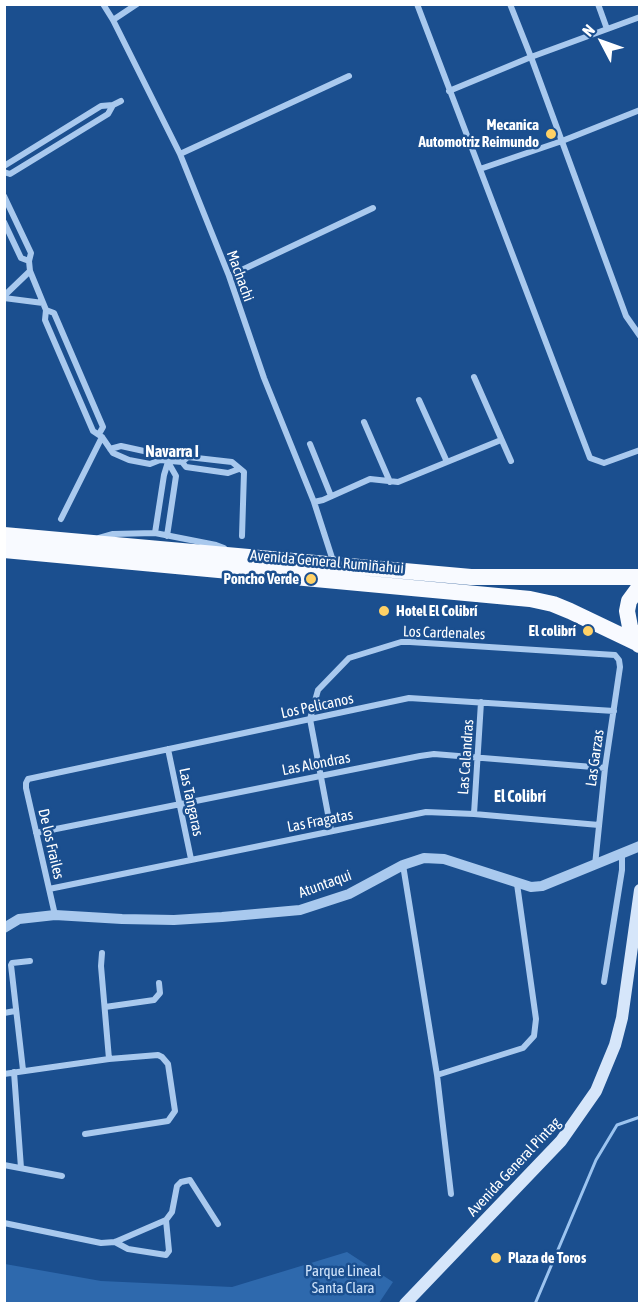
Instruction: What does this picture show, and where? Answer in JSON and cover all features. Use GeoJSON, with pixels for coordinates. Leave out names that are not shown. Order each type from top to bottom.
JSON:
{"type":"FeatureCollection","features":[{"type":"Feature","properties":{"kind":"highway","name":"Avenida General Rumiñahui"},"geometry":{"type":"LineString","coordinates":[[4,535],[502,578],[639,577]]}},
{"type":"Feature","properties":{"kind":"highway","name":"Avenida General Rumiñahui"},"geometry":{"type":"LineString","coordinates":[[4,549],[530,599],[553,604],[570,611],[638,644]]}},
{"type":"Feature","properties":{"kind":"highway"},"geometry":{"type":"LineString","coordinates":[[638,644],[630,627],[627,611],[629,601],[639,586]]}},
{"type":"Feature","properties":{"kind":"main road","name":"Avenida General Pintag"},"geometry":{"type":"LineString","coordinates":[[405,1304],[561,1141],[596,1091],[615,1045],[622,1018],[639,890]]}},
{"type":"Feature","properties":{"kind":"street","name":"Machachi"},"geometry":{"type":"LineString","coordinates":[[103,4],[180,154],[228,276],[264,378],[314,502],[334,564]]}},
{"type":"Feature","properties":{"kind":"street"},"geometry":{"type":"LineString","coordinates":[[113,20],[137,4]]}},
{"type":"Feature","properties":{"kind":"street"},"geometry":{"type":"LineString","coordinates":[[417,4],[590,458],[604,463],[639,450]]}},
{"type":"Feature","properties":{"kind":"street"},"geometry":{"type":"LineString","coordinates":[[510,4],[626,316],[639,333]]}},
{"type":"Feature","properties":{"kind":"street"},"geometry":{"type":"LineString","coordinates":[[598,4],[607,28]]}},
{"type":"Feature","properties":{"kind":"street"},"geometry":{"type":"LineString","coordinates":[[449,91],[531,57],[639,17]]}},
{"type":"Feature","properties":{"kind":"street"},"geometry":{"type":"LineString","coordinates":[[180,154],[349,76]]}},
{"type":"Feature","properties":{"kind":"street"},"geometry":{"type":"LineString","coordinates":[[4,166],[101,106],[113,105],[121,101]]}},
{"type":"Feature","properties":{"kind":"street"},"geometry":{"type":"LineString","coordinates":[[4,172],[10,174],[108,114],[113,105]]}},
{"type":"Feature","properties":{"kind":"street"},"geometry":{"type":"LineString","coordinates":[[480,170],[562,141],[639,110]]}},
{"type":"Feature","properties":{"kind":"street"},"geometry":{"type":"LineString","coordinates":[[4,196],[31,253],[30,271],[44,306],[45,320],[93,431],[101,435],[117,456],[150,464],[160,460]]}},
{"type":"Feature","properties":{"kind":"street"},"geometry":{"type":"LineString","coordinates":[[228,276],[373,208]]}},
{"type":"Feature","properties":{"kind":"street"},"geometry":{"type":"LineString","coordinates":[[4,222],[21,258],[29,261]]}},
{"type":"Feature","properties":{"kind":"street"},"geometry":{"type":"LineString","coordinates":[[4,297],[30,271]]}},
{"type":"Feature","properties":{"kind":"street"},"geometry":{"type":"LineString","coordinates":[[4,297],[44,306],[54,313],[103,427],[61,519]]}},
{"type":"Feature","properties":{"kind":"street"},"geometry":{"type":"LineString","coordinates":[[474,377],[511,461]]}},
{"type":"Feature","properties":{"kind":"street"},"geometry":{"type":"LineString","coordinates":[[419,400],[447,462]]}},
{"type":"Feature","properties":{"kind":"street"},"geometry":{"type":"LineString","coordinates":[[364,422],[390,482]]}},
{"type":"Feature","properties":{"kind":"street"},"geometry":{"type":"LineString","coordinates":[[314,502],[370,480],[398,482],[501,440]]}},
{"type":"Feature","properties":{"kind":"street"},"geometry":{"type":"LineString","coordinates":[[309,444],[331,496]]}},
{"type":"Feature","properties":{"kind":"street"},"geometry":{"type":"LineString","coordinates":[[110,449],[121,446],[153,453],[160,460],[168,462],[182,462],[188,457],[232,462],[244,474],[242,536]]}},
{"type":"Feature","properties":{"kind":"street"},"geometry":{"type":"LineString","coordinates":[[155,533],[168,462]]}},
{"type":"Feature","properties":{"kind":"street"},"geometry":{"type":"LineString","coordinates":[[167,536],[176,476],[168,462]]}},
{"type":"Feature","properties":{"kind":"street"},"geometry":{"type":"LineString","coordinates":[[182,462],[186,467],[228,473],[239,469]]}},
{"type":"Feature","properties":{"kind":"street"},"geometry":{"type":"LineString","coordinates":[[91,542],[113,534],[155,533],[216,545],[235,555]]}},
{"type":"Feature","properties":{"kind":"street","name":"Los Cardenales"},"geometry":{"type":"LineString","coordinates":[[310,720],[318,690],[345,660],[401,642],[615,655]]}},
{"type":"Feature","properties":{"kind":"street","name":"Las Garzas"},"geometry":{"type":"LineString","coordinates":[[595,866],[605,768],[620,664],[615,655]]}},
{"type":"Feature","properties":{"kind":"street","name":"Los Pelicanos"},"geometry":{"type":"LineString","coordinates":[[28,779],[410,698],[614,711]]}},
{"type":"Feature","properties":{"kind":"street","name":"Las Calandras"},"geometry":{"type":"LineString","coordinates":[[474,814],[481,702]]}},
{"type":"Feature","properties":{"kind":"street"},"geometry":{"type":"LineString","coordinates":[[310,720],[331,830]]}},
{"type":"Feature","properties":{"kind":"street","name":"Las Tangaras"},"geometry":{"type":"LineString","coordinates":[[168,749],[191,859]]}},
{"type":"Feature","properties":{"kind":"street","name":"Las Alondras"},"geometry":{"type":"LineString","coordinates":[[36,833],[429,755],[605,768]]}},
{"type":"Feature","properties":{"kind":"street","name":"De los Frailes"},"geometry":{"type":"LineString","coordinates":[[28,779],[26,788],[55,915]]}},
{"type":"Feature","properties":{"kind":"street","name":"Las Fragatas"},"geometry":{"type":"LineString","coordinates":[[49,890],[426,812],[599,825]]}},
{"type":"Feature","properties":{"kind":"street","name":"Atuntaqui"},"geometry":{"type":"LineString","coordinates":[[4,928],[19,919],[55,915],[174,920],[300,910],[349,894],[404,865],[424,858],[444,860],[517,884],[531,887],[542,886],[639,846]]}},
{"type":"Feature","properties":{"kind":"street"},"geometry":{"type":"LineString","coordinates":[[604,982],[622,870],[622,854]]}},
{"type":"Feature","properties":{"kind":"street"},"geometry":{"type":"LineString","coordinates":[[404,865],[437,1075],[451,1194]]}},
{"type":"Feature","properties":{"kind":"street"},"geometry":{"type":"LineString","coordinates":[[437,1075],[523,1048],[534,1036],[536,1019],[517,884]]}},
{"type":"Feature","properties":{"kind":"street"},"geometry":{"type":"LineString","coordinates":[[102,953],[101,966],[109,1059]]}},
{"type":"Feature","properties":{"kind":"street"},"geometry":{"type":"LineString","coordinates":[[23,1070],[11,964],[30,961]]}},
{"type":"Feature","properties":{"kind":"street"},"geometry":{"type":"LineString","coordinates":[[105,1007],[154,1000],[160,993],[159,982]]}},
{"type":"Feature","properties":{"kind":"street"},"geometry":{"type":"LineString","coordinates":[[4,1013],[15,1011]]}},
{"type":"Feature","properties":{"kind":"street"},"geometry":{"type":"LineString","coordinates":[[4,1074],[109,1059],[158,1055],[162,1057],[168,1064],[175,1111],[168,1121],[85,1134]]}},
{"type":"Feature","properties":{"kind":"street"},"geometry":{"type":"LineString","coordinates":[[14,1072],[21,1168]]}},
{"type":"Feature","properties":{"kind":"street"},"geometry":{"type":"LineString","coordinates":[[4,1165],[62,1176]]}},
{"type":"Feature","properties":{"kind":"street"},"geometry":{"type":"LineString","coordinates":[[4,1223],[100,1243],[116,1242],[166,1220],[172,1212],[177,1186],[181,1182],[190,1180],[218,1224]]}},
{"type":"Feature","properties":{"kind":"street"},"geometry":{"type":"LineString","coordinates":[[116,1242],[128,1249],[166,1255],[169,1251],[166,1220]]}},
{"type":"Feature","properties":{"kind":"green space","name":"Parque Lineal Santa Clara"},"geometry":{"type":"Polygon","coordinates":[[[347,1252],[393,1282],[379,1303],[5,1303],[5,1264],[101,1281],[232,1287],[347,1252]]]}},
{"type":"Feature","properties":{"kind":"waterway"},"geometry":{"type":"LineString","coordinates":[[535,1304],[596,1160],[617,1125],[640,1117]]}},
{"type":"Feature","properties":{"kind":"place","name":"Mecanica Automotriz Reimundo"},"geometry":{"type":"Point","coordinates":[551,134]}},
{"type":"Feature","properties":{"kind":"place","name":"Poncho Verde"},"geometry":{"type":"Point","coordinates":[311,579]}},
{"type":"Feature","properties":{"kind":"place","name":"Hotel El Colibrí"},"geometry":{"type":"Point","coordinates":[384,611]}},
{"type":"Feature","properties":{"kind":"place","name":"El colibrí"},"geometry":{"type":"Point","coordinates":[588,631]}},
{"type":"Feature","properties":{"kind":"place","name":"Plaza de Toros"},"geometry":{"type":"Point","coordinates":[496,1258]}},
{"type":"Feature","properties":{"kind":"district","name":"Navarra I"},"geometry":{"type":"Point","coordinates":[172,452]}},
{"type":"Feature","properties":{"kind":"district","name":"El Colibrí"},"geometry":{"type":"Point","coordinates":[520,797]}}]}
